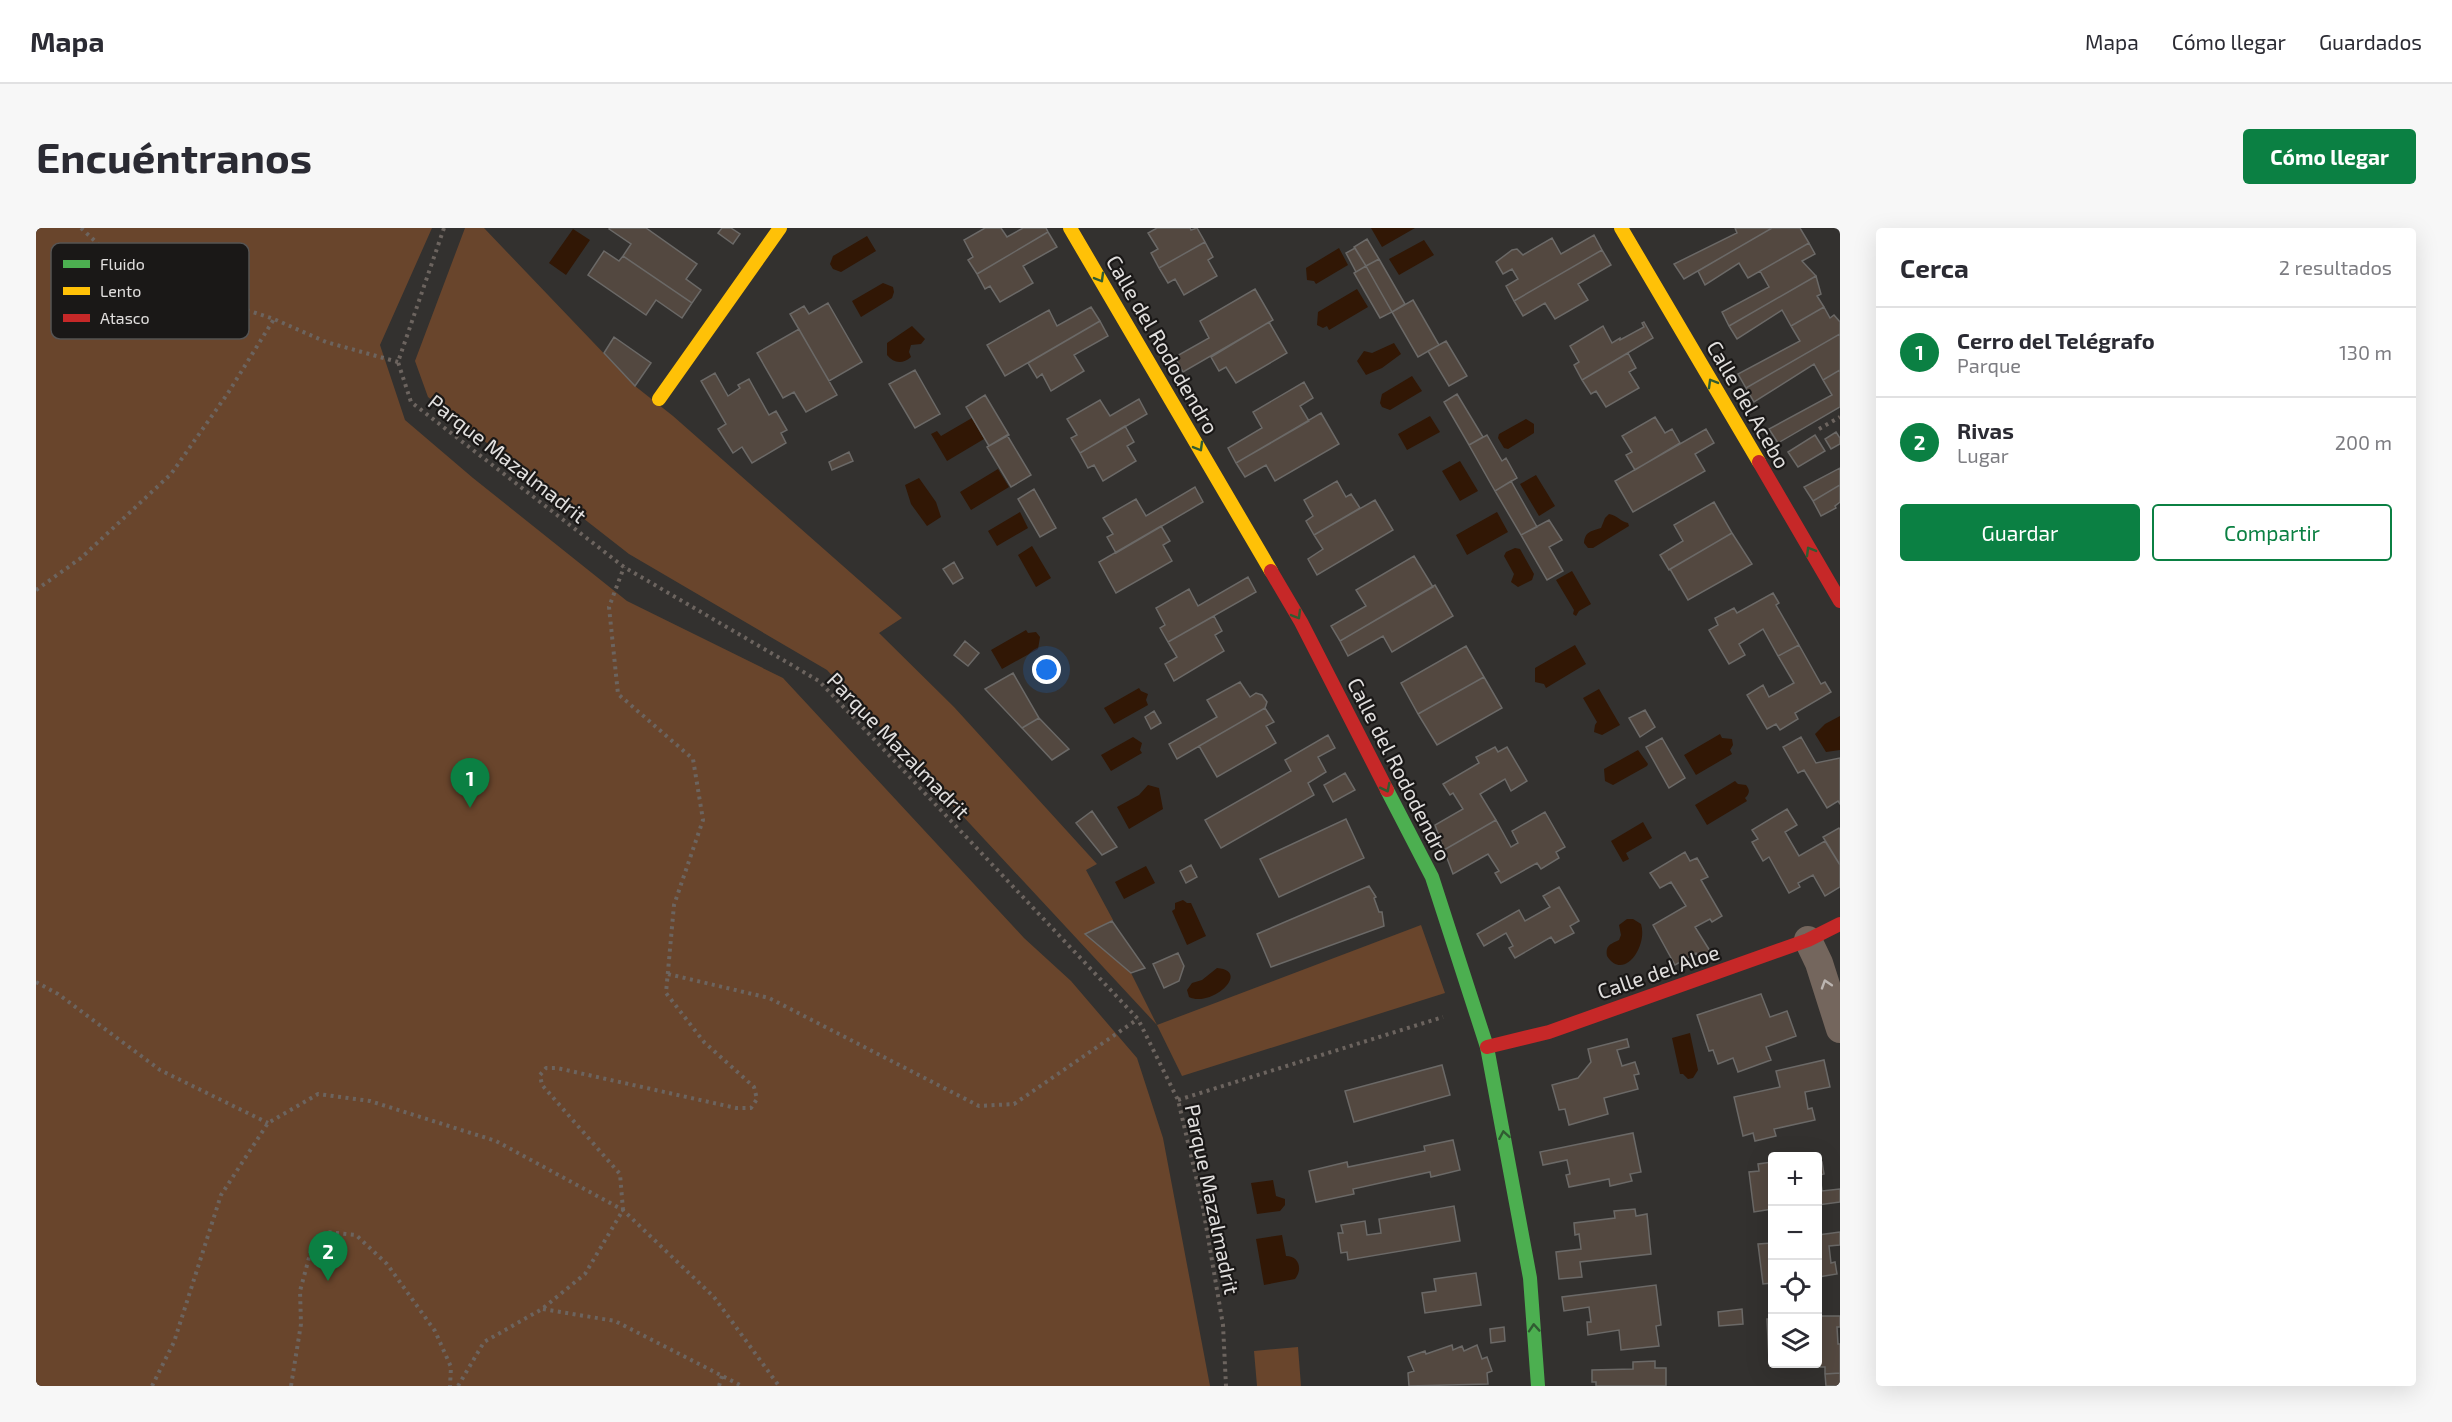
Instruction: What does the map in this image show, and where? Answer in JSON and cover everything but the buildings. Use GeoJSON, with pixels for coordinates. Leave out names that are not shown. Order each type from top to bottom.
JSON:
{"type":"FeatureCollection","features":[{"type":"Feature","properties":{"kind":"street"},"geometry":{"type":"LineString","coordinates":[[658,399],[780,228]]}},
{"type":"Feature","properties":{"kind":"street","name":"Calle del Rododendro"},"geometry":{"type":"LineString","coordinates":[[1070,228],[1301,622],[1431,877],[1487,1047],[1530,1278],[1538,1386]]}},
{"type":"Feature","properties":{"kind":"street","name":"Calle del Acebo"},"geometry":{"type":"LineString","coordinates":[[1621,228],[1840,602]]}},
{"type":"Feature","properties":{"kind":"street","name":"Calle del Aloe"},"geometry":{"type":"LineString","coordinates":[[1487,1047],[1549,1032],[1809,940],[1840,924]]}},
{"type":"Feature","properties":{"kind":"street"},"geometry":{"type":"LineString","coordinates":[[1809,940],[1819,963],[1840,1029]]}},
{"type":"Feature","properties":{"kind":"path"},"geometry":{"type":"LineString","coordinates":[[81,228],[97,243]]}},
{"type":"Feature","properties":{"kind":"path"},"geometry":{"type":"LineString","coordinates":[[249,312],[274,319],[326,342],[398,362],[444,228]]}},
{"type":"Feature","properties":{"kind":"path"},"geometry":{"type":"LineString","coordinates":[[36,590],[81,558],[171,474],[228,393],[274,319]]}},
{"type":"Feature","properties":{"kind":"path","name":"Parque Mazalmadrit"},"geometry":{"type":"LineString","coordinates":[[398,362],[411,402],[624,567],[819,681],[1138,1019],[1178,1100],[1202,1202],[1223,1324],[1226,1386]]}},
{"type":"Feature","properties":{"kind":"path"},"geometry":{"type":"LineString","coordinates":[[1819,429],[1840,417]]}},
{"type":"Feature","properties":{"kind":"path"},"geometry":{"type":"LineString","coordinates":[[458,1386],[484,1342],[542,1309],[585,1274],[623,1210],[620,1174],[542,1085],[540,1075],[546,1068],[557,1068],[736,1108],[751,1108],[757,1099],[754,1087],[704,1042],[666,993],[674,905],[703,820],[693,759],[618,694],[609,607],[624,567]]}},
{"type":"Feature","properties":{"kind":"path"},"geometry":{"type":"LineString","coordinates":[[668,974],[769,998],[979,1106],[1014,1104],[1138,1019]]}},
{"type":"Feature","properties":{"kind":"path"},"geometry":{"type":"LineString","coordinates":[[36,982],[58,994],[160,1070],[268,1123]]}},
{"type":"Feature","properties":{"kind":"path"},"geometry":{"type":"LineString","coordinates":[[1178,1100],[1452,1014]]}},
{"type":"Feature","properties":{"kind":"path"},"geometry":{"type":"LineString","coordinates":[[152,1386],[174,1342],[221,1195],[268,1123],[318,1094],[370,1101],[496,1141],[623,1210],[714,1297],[779,1386]]}},
{"type":"Feature","properties":{"kind":"path"},"geometry":{"type":"LineString","coordinates":[[291,1386],[301,1324],[300,1291],[314,1243],[326,1232],[356,1236],[387,1264],[435,1331],[451,1367],[450,1386]]}},
{"type":"Feature","properties":{"kind":"path"},"geometry":{"type":"LineString","coordinates":[[542,1309],[615,1321],[742,1386]]}},
{"type":"Feature","properties":{"kind":"path"},"geometry":{"type":"LineString","coordinates":[[719,1386],[722,1376]]}},
{"type":"Feature","properties":{"kind":"shaded area"},"geometry":{"type":"Polygon","coordinates":[[[36,228],[432,228],[380,345],[405,420],[473,478],[627,601],[783,678],[1024,938],[1071,981],[1137,1058],[1163,1138],[1210,1386],[36,1386],[36,228]]]}},
{"type":"Feature","properties":{"kind":"shaded area"},"geometry":{"type":"Polygon","coordinates":[[[465,228],[484,228],[635,386],[673,416],[902,618],[879,633],[954,707],[1097,864],[1086,870],[1113,920],[1085,934],[1131,973],[1157,1025],[827,670],[629,554],[428,397],[415,361],[465,228]]]}},
{"type":"Feature","properties":{"kind":"shaded area"},"geometry":{"type":"Polygon","coordinates":[[[1371,228],[1415,228],[1382,247],[1371,228]]]}},
{"type":"Feature","properties":{"kind":"shaded area"},"geometry":{"type":"Polygon","coordinates":[[[573,229],[590,240],[566,275],[549,263],[573,229]]]}},
{"type":"Feature","properties":{"kind":"shaded area"},"geometry":{"type":"Polygon","coordinates":[[[867,236],[876,251],[841,272],[833,269],[830,264],[833,256],[867,236]]]}},
{"type":"Feature","properties":{"kind":"shaded area"},"geometry":{"type":"Polygon","coordinates":[[[1424,240],[1434,255],[1399,275],[1389,259],[1424,240]]]}},
{"type":"Feature","properties":{"kind":"shaded area"},"geometry":{"type":"Polygon","coordinates":[[[1339,248],[1348,265],[1316,284],[1314,281],[1307,280],[1306,268],[1339,248]]]}},
{"type":"Feature","properties":{"kind":"shaded area"},"geometry":{"type":"Polygon","coordinates":[[[883,283],[893,287],[892,298],[861,317],[852,301],[883,283]]]}},
{"type":"Feature","properties":{"kind":"shaded area"},"geometry":{"type":"Polygon","coordinates":[[[1357,289],[1368,307],[1329,330],[1327,326],[1323,328],[1317,325],[1318,312],[1357,289]]]}},
{"type":"Feature","properties":{"kind":"shaded area"},"geometry":{"type":"Polygon","coordinates":[[[912,326],[925,339],[921,344],[911,345],[909,352],[911,357],[908,359],[902,362],[893,360],[887,355],[887,343],[912,326]]]}},
{"type":"Feature","properties":{"kind":"shaded area"},"geometry":{"type":"Polygon","coordinates":[[[1394,343],[1401,354],[1382,368],[1366,375],[1357,361],[1364,351],[1372,353],[1394,343]]]}},
{"type":"Feature","properties":{"kind":"shaded area"},"geometry":{"type":"Polygon","coordinates":[[[1412,376],[1422,391],[1390,410],[1382,407],[1380,403],[1382,394],[1412,376]]]}},
{"type":"Feature","properties":{"kind":"shaded area"},"geometry":{"type":"Polygon","coordinates":[[[1430,416],[1440,432],[1407,450],[1398,434],[1430,416]]]}},
{"type":"Feature","properties":{"kind":"shaded area"},"geometry":{"type":"Polygon","coordinates":[[[972,418],[984,439],[947,461],[931,434],[937,431],[941,436],[972,418]]]}},
{"type":"Feature","properties":{"kind":"shaded area"},"geometry":{"type":"Polygon","coordinates":[[[1526,419],[1534,424],[1534,433],[1508,449],[1504,448],[1498,438],[1499,434],[1526,419]]]}},
{"type":"Feature","properties":{"kind":"shaded area"},"geometry":{"type":"Polygon","coordinates":[[[1460,461],[1478,491],[1460,501],[1442,471],[1460,461]]]}},
{"type":"Feature","properties":{"kind":"shaded area"},"geometry":{"type":"Polygon","coordinates":[[[998,469],[1009,487],[971,510],[960,492],[998,469]]]}},
{"type":"Feature","properties":{"kind":"shaded area"},"geometry":{"type":"Polygon","coordinates":[[[1536,475],[1555,506],[1539,516],[1520,484],[1536,475]]]}},
{"type":"Feature","properties":{"kind":"shaded area"},"geometry":{"type":"Polygon","coordinates":[[[919,478],[936,502],[941,517],[927,526],[911,504],[905,485],[919,478]]]}},
{"type":"Feature","properties":{"kind":"shaded area"},"geometry":{"type":"Polygon","coordinates":[[[1020,512],[1028,528],[997,546],[988,531],[1020,512]]]}},
{"type":"Feature","properties":{"kind":"shaded area"},"geometry":{"type":"Polygon","coordinates":[[[1497,512],[1508,532],[1467,555],[1456,535],[1497,512]]]}},
{"type":"Feature","properties":{"kind":"shaded area"},"geometry":{"type":"Polygon","coordinates":[[[1609,514],[1628,523],[1629,526],[1593,548],[1588,548],[1584,543],[1586,536],[1601,528],[1609,514]]]}},
{"type":"Feature","properties":{"kind":"shaded area"},"geometry":{"type":"Polygon","coordinates":[[[1032,546],[1051,578],[1036,587],[1018,555],[1032,546]]]}},
{"type":"Feature","properties":{"kind":"shaded area"},"geometry":{"type":"Polygon","coordinates":[[[1515,548],[1520,549],[1534,574],[1532,580],[1518,587],[1511,582],[1514,574],[1504,556],[1506,552],[1515,548]]]}},
{"type":"Feature","properties":{"kind":"shaded area"},"geometry":{"type":"Polygon","coordinates":[[[1572,571],[1591,604],[1579,611],[1576,616],[1556,580],[1572,571]]]}},
{"type":"Feature","properties":{"kind":"shaded area"},"geometry":{"type":"Polygon","coordinates":[[[1026,630],[1028,633],[1036,632],[1040,637],[1038,649],[1002,669],[991,650],[1026,630]]]}},
{"type":"Feature","properties":{"kind":"shaded area"},"geometry":{"type":"Polygon","coordinates":[[[1575,645],[1586,664],[1546,688],[1544,684],[1535,682],[1535,668],[1575,645]]]}},
{"type":"Feature","properties":{"kind":"shaded area"},"geometry":{"type":"Polygon","coordinates":[[[1139,688],[1148,694],[1146,700],[1148,705],[1114,724],[1104,708],[1139,688]]]}},
{"type":"Feature","properties":{"kind":"shaded area"},"geometry":{"type":"Polygon","coordinates":[[[1599,689],[1620,725],[1602,735],[1594,732],[1597,722],[1583,698],[1599,689]]]}},
{"type":"Feature","properties":{"kind":"shaded area"},"geometry":{"type":"Polygon","coordinates":[[[1840,716],[1840,750],[1826,752],[1815,734],[1825,724],[1840,716]]]}},
{"type":"Feature","properties":{"kind":"shaded area"},"geometry":{"type":"Polygon","coordinates":[[[1720,734],[1722,738],[1732,739],[1733,745],[1730,750],[1732,754],[1696,775],[1684,755],[1720,734]]]}},
{"type":"Feature","properties":{"kind":"shaded area"},"geometry":{"type":"Polygon","coordinates":[[[1133,737],[1142,743],[1140,750],[1142,753],[1111,771],[1101,755],[1133,737]]]}},
{"type":"Feature","properties":{"kind":"shaded area"},"geometry":{"type":"Polygon","coordinates":[[[1638,750],[1648,764],[1647,766],[1613,785],[1605,781],[1604,769],[1638,750]]]}},
{"type":"Feature","properties":{"kind":"shaded area"},"geometry":{"type":"Polygon","coordinates":[[[1735,781],[1746,785],[1749,790],[1745,798],[1747,801],[1707,825],[1695,805],[1735,781]]]}},
{"type":"Feature","properties":{"kind":"shaded area"},"geometry":{"type":"Polygon","coordinates":[[[1148,785],[1159,788],[1163,809],[1129,829],[1117,807],[1139,795],[1148,785]]]}},
{"type":"Feature","properties":{"kind":"shaded area"},"geometry":{"type":"Polygon","coordinates":[[[1643,822],[1652,838],[1626,853],[1629,859],[1623,862],[1611,841],[1643,822]]]}},
{"type":"Feature","properties":{"kind":"shaded area"},"geometry":{"type":"Polygon","coordinates":[[[1146,866],[1155,883],[1124,899],[1115,882],[1146,866]]]}},
{"type":"Feature","properties":{"kind":"shaded area"},"geometry":{"type":"Polygon","coordinates":[[[1183,900],[1191,903],[1206,936],[1187,945],[1172,911],[1175,909],[1175,903],[1183,900]]]}},
{"type":"Feature","properties":{"kind":"shaded area"},"geometry":{"type":"Polygon","coordinates":[[[1627,919],[1633,919],[1641,924],[1641,942],[1633,958],[1620,965],[1607,956],[1607,949],[1609,945],[1619,940],[1621,935],[1619,925],[1627,919]]]}},
{"type":"Feature","properties":{"kind":"shaded area"},"geometry":{"type":"Polygon","coordinates":[[[1421,925],[1445,993],[1182,1076],[1157,1025],[1421,925]]]}},
{"type":"Feature","properties":{"kind":"shaded area"},"geometry":{"type":"Polygon","coordinates":[[[1217,968],[1227,971],[1230,975],[1224,988],[1208,998],[1189,997],[1187,990],[1192,983],[1202,980],[1217,968]]]}},
{"type":"Feature","properties":{"kind":"shaded area"},"geometry":{"type":"Polygon","coordinates":[[[1690,1033],[1698,1070],[1693,1078],[1688,1079],[1680,1074],[1672,1038],[1690,1033]]]}},
{"type":"Feature","properties":{"kind":"shaded area"},"geometry":{"type":"Polygon","coordinates":[[[1273,1180],[1276,1196],[1285,1199],[1285,1205],[1280,1211],[1257,1214],[1251,1183],[1273,1180]]]}},
{"type":"Feature","properties":{"kind":"shaded area"},"geometry":{"type":"Polygon","coordinates":[[[1282,1235],[1286,1256],[1297,1261],[1299,1271],[1295,1279],[1264,1285],[1256,1239],[1282,1235]]]}},
{"type":"Feature","properties":{"kind":"shaded area"},"geometry":{"type":"Polygon","coordinates":[[[1298,1347],[1301,1386],[1257,1386],[1254,1351],[1298,1347]]]}},
{"type":"Feature","properties":{"kind":"traffic: fast"},"geometry":{"type":"LineString","coordinates":[[1387,790],[1432,877],[1487,1047],[1530,1278],[1538,1386]]}},
{"type":"Feature","properties":{"kind":"traffic: slow"},"geometry":{"type":"LineString","coordinates":[[659,399],[780,228]]}},
{"type":"Feature","properties":{"kind":"traffic: slow"},"geometry":{"type":"LineString","coordinates":[[1070,228],[1271,571]]}},
{"type":"Feature","properties":{"kind":"traffic: slow"},"geometry":{"type":"LineString","coordinates":[[1621,228],[1759,462]]}},
{"type":"Feature","properties":{"kind":"traffic: jam"},"geometry":{"type":"LineString","coordinates":[[1759,462],[1840,601]]}},
{"type":"Feature","properties":{"kind":"traffic: jam"},"geometry":{"type":"LineString","coordinates":[[1271,571],[1301,622],[1387,790]]}},
{"type":"Feature","properties":{"kind":"traffic: jam"},"geometry":{"type":"LineString","coordinates":[[1487,1047],[1549,1032],[1808,940],[1840,924]]}},
{"type":"Feature","properties":{"kind":"place","name":"Cerro del Telégrafo"},"geometry":{"type":"Point","coordinates":[470,808]}},
{"type":"Feature","properties":{"kind":"place","name":"Rivas"},"geometry":{"type":"Point","coordinates":[328,1281]}}]}
